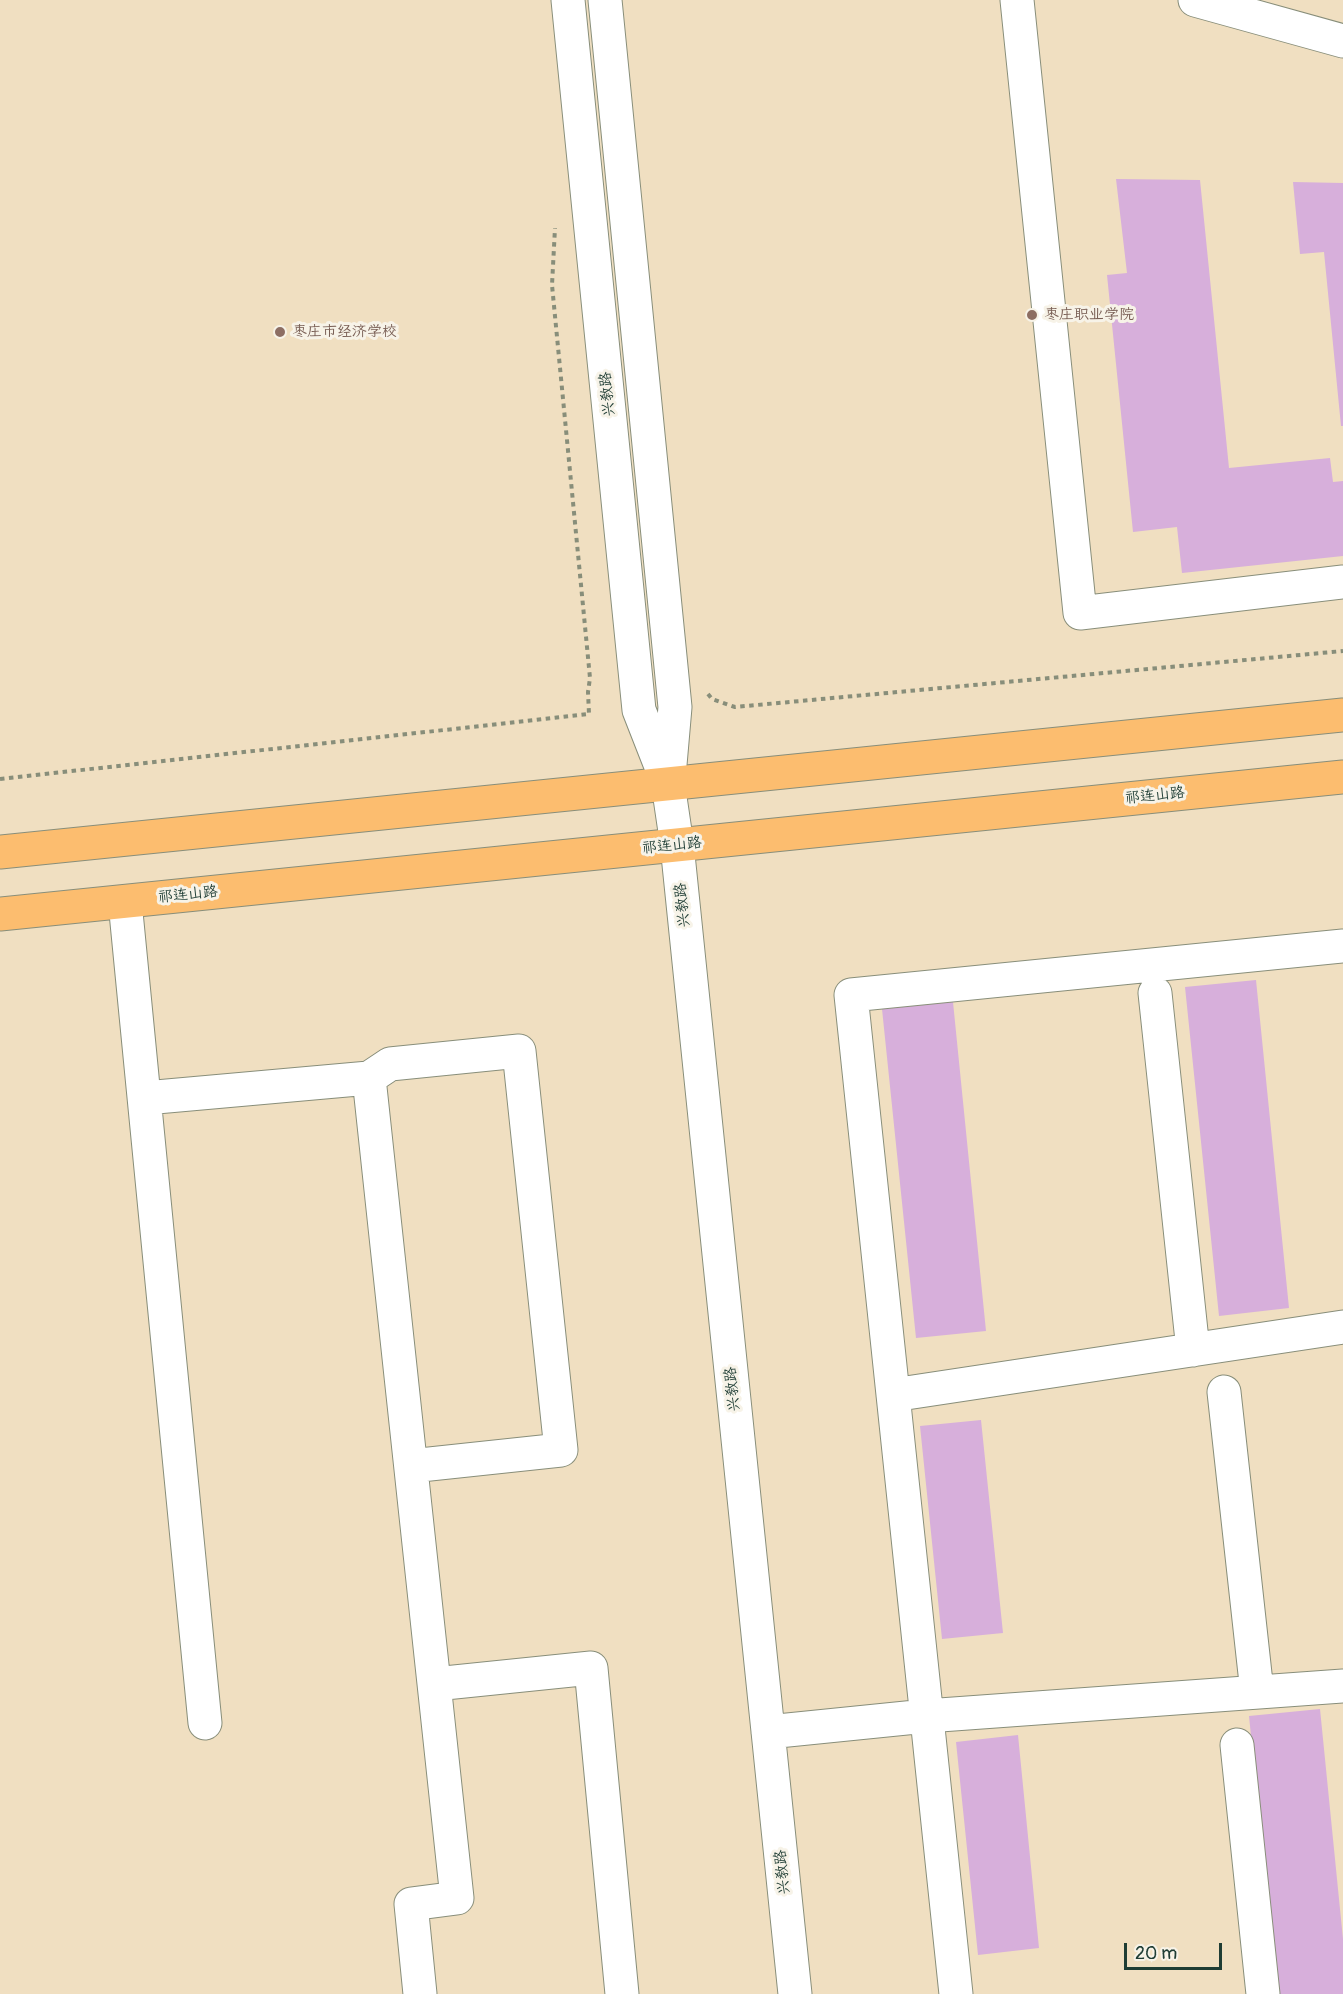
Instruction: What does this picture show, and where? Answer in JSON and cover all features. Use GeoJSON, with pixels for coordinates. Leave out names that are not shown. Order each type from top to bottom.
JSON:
{"type":"FeatureCollection","features":[{"type":"Feature","properties":{"kind":"main road"},"geometry":{"type":"LineString","coordinates":[[0,852],[1343,715]]}},
{"type":"Feature","properties":{"kind":"main road","name":"祁连山路"},"geometry":{"type":"LineString","coordinates":[[0,914],[1343,777]]}},
{"type":"Feature","properties":{"kind":"street","name":"兴教路"},"geometry":{"type":"LineString","coordinates":[[568,0],[639,710],[668,784],[677,845],[795,1994]]}},
{"type":"Feature","properties":{"kind":"street","name":"兴教路"},"geometry":{"type":"LineString","coordinates":[[605,0],[675,707],[668,784]]}},
{"type":"Feature","properties":{"kind":"street"},"geometry":{"type":"LineString","coordinates":[[1017,0],[1080,613],[1343,582]]}},
{"type":"Feature","properties":{"kind":"street"},"geometry":{"type":"LineString","coordinates":[[1195,0],[1343,42]]}},
{"type":"Feature","properties":{"kind":"street"},"geometry":{"type":"LineString","coordinates":[[125,902],[205,1723]]}},
{"type":"Feature","properties":{"kind":"street"},"geometry":{"type":"LineString","coordinates":[[956,1994],[850,995],[1343,946]]}},
{"type":"Feature","properties":{"kind":"street"},"geometry":{"type":"LineString","coordinates":[[1155,993],[1193,1350]]}},
{"type":"Feature","properties":{"kind":"street"},"geometry":{"type":"LineString","coordinates":[[145,1098],[369,1078],[390,1064],[519,1051],[561,1450],[411,1466]]}},
{"type":"Feature","properties":{"kind":"street"},"geometry":{"type":"LineString","coordinates":[[369,1078],[457,1898],[411,1904],[420,1994]]}},
{"type":"Feature","properties":{"kind":"street"},"geometry":{"type":"LineString","coordinates":[[893,1395],[1343,1328]]}},
{"type":"Feature","properties":{"kind":"street"},"geometry":{"type":"LineString","coordinates":[[1224,1392],[1257,1692]]}},
{"type":"Feature","properties":{"kind":"street"},"geometry":{"type":"LineString","coordinates":[[435,1684],[591,1668],[622,1994]]}},
{"type":"Feature","properties":{"kind":"street"},"geometry":{"type":"LineString","coordinates":[[768,1732],[926,1716],[1343,1686]]}},
{"type":"Feature","properties":{"kind":"street"},"geometry":{"type":"LineString","coordinates":[[1237,1745],[1263,1994]]}},
{"type":"Feature","properties":{"kind":"path"},"geometry":{"type":"LineString","coordinates":[[0,779],[589,714],[590,678],[552,285],[555,225]]}},
{"type":"Feature","properties":{"kind":"path"},"geometry":{"type":"LineString","coordinates":[[704,688],[712,699],[735,707],[1343,651]]}},
{"type":"Feature","properties":{"kind":"building"},"geometry":{"type":"Polygon","coordinates":[[[1116,179],[1200,180],[1229,468],[1330,458],[1333,482],[1343,481],[1343,556],[1182,573],[1177,527],[1133,532],[1107,275],[1127,273],[1116,179]]]}},
{"type":"Feature","properties":{"kind":"building"},"geometry":{"type":"Polygon","coordinates":[[[1293,182],[1343,183],[1343,426],[1341,426],[1324,252],[1300,254],[1293,182]]]}},
{"type":"Feature","properties":{"kind":"building"},"geometry":{"type":"Polygon","coordinates":[[[1256,980],[1289,1308],[1219,1316],[1185,987],[1256,980]]]}},
{"type":"Feature","properties":{"kind":"building"},"geometry":{"type":"Polygon","coordinates":[[[953,1002],[986,1331],[916,1338],[882,1009],[953,1002]]]}},
{"type":"Feature","properties":{"kind":"building"},"geometry":{"type":"Polygon","coordinates":[[[981,1420],[1003,1633],[942,1639],[920,1426],[981,1420]]]}},
{"type":"Feature","properties":{"kind":"building"},"geometry":{"type":"Polygon","coordinates":[[[1320,1709],[1343,1939],[1343,1994],[1277,1994],[1249,1716],[1320,1709]]]}},
{"type":"Feature","properties":{"kind":"building"},"geometry":{"type":"Polygon","coordinates":[[[1018,1735],[1039,1948],[978,1955],[956,1742],[1018,1735]]]}},
{"type":"Feature","properties":{"kind":"place","name":"枣庄职业学院"},"geometry":{"type":"Point","coordinates":[1032,315]}},
{"type":"Feature","properties":{"kind":"place","name":"枣庄市经济学校"},"geometry":{"type":"Point","coordinates":[280,332]}}]}
